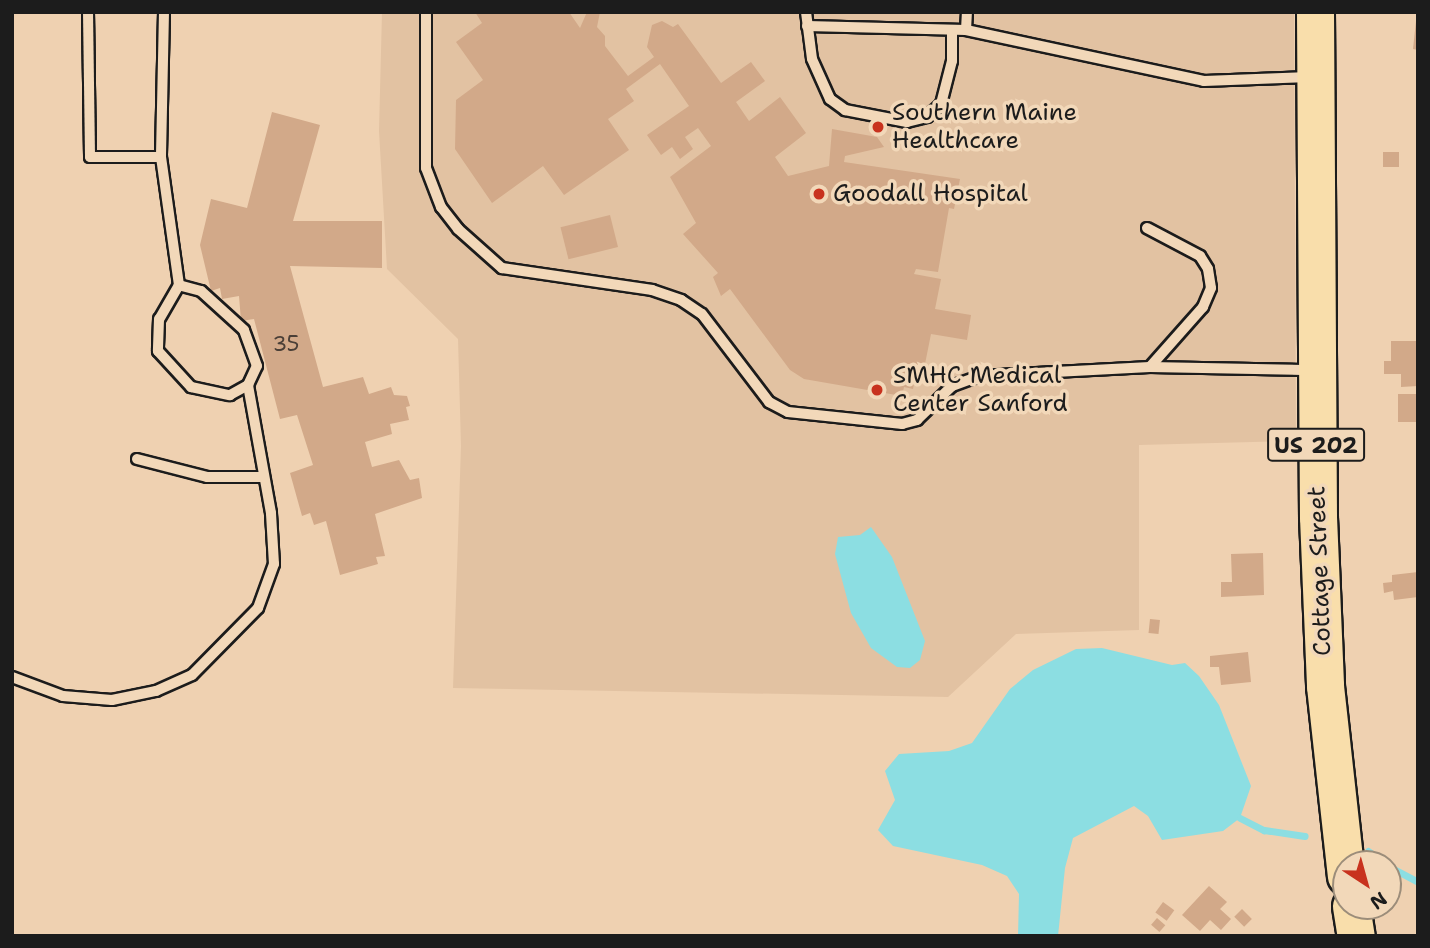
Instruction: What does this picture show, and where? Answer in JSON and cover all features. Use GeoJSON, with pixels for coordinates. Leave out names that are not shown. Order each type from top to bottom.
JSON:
{"type":"FeatureCollection","features":[{"type":"Feature","properties":{"kind":"highway","name":"Cottage Street"},"geometry":{"type":"LineString","coordinates":[[1315,12],[1313,77],[1316,370],[1324,661],[1343,850]]}},
{"type":"Feature","properties":{"kind":"lane"},"geometry":{"type":"LineString","coordinates":[[88,12],[90,157],[161,157]]}},
{"type":"Feature","properties":{"kind":"lane"},"geometry":{"type":"LineString","coordinates":[[164,12],[161,157],[179,285],[159,318],[156,336],[158,351],[171,371],[191,387],[211,394],[230,395],[248,385]]}},
{"type":"Feature","properties":{"kind":"lane"},"geometry":{"type":"LineString","coordinates":[[426,12],[426,168],[441,208],[458,229],[502,268],[652,290],[702,314],[769,402],[788,411],[902,425],[917,420],[953,386],[979,376],[1150,367],[1316,370]]}},
{"type":"Feature","properties":{"kind":"lane"},"geometry":{"type":"LineString","coordinates":[[806,12],[811,59],[830,99],[845,110],[907,122],[927,117],[941,104],[950,75],[952,30]]}},
{"type":"Feature","properties":{"kind":"lane"},"geometry":{"type":"LineString","coordinates":[[966,30],[967,12]]}},
{"type":"Feature","properties":{"kind":"lane"},"geometry":{"type":"LineString","coordinates":[[807,26],[966,30],[1204,81],[1313,77]]}},
{"type":"Feature","properties":{"kind":"lane"},"geometry":{"type":"LineString","coordinates":[[1147,228],[1200,256],[1208,269],[1210,288],[1203,307],[1150,367]]}},
{"type":"Feature","properties":{"kind":"lane"},"geometry":{"type":"LineString","coordinates":[[12,677],[63,696],[112,700],[156,691],[192,675],[258,608],[274,564],[264,477],[248,385],[257,366],[244,330],[201,291],[179,285]]}},
{"type":"Feature","properties":{"kind":"lane"},"geometry":{"type":"LineString","coordinates":[[137,458],[207,477],[264,477]]}},
{"type":"Feature","properties":{"kind":"shaded area","name":"SMHC Medical Center Sanford"},"geometry":{"type":"Polygon","coordinates":[[[382,12],[1294,12],[1296,441],[1139,445],[1139,630],[1016,634],[948,697],[453,688],[461,446],[458,339],[387,269],[379,131],[382,12]]]}},
{"type":"Feature","properties":{"kind":"water"},"geometry":{"type":"Polygon","coordinates":[[[871,527],[892,557],[925,641],[920,660],[910,668],[897,667],[871,648],[851,613],[835,554],[838,537],[860,535],[871,527]]]}},
{"type":"Feature","properties":{"kind":"water"},"geometry":{"type":"Polygon","coordinates":[[[1102,648],[1172,665],[1185,663],[1199,676],[1219,705],[1251,786],[1240,818],[1223,831],[1162,840],[1148,816],[1134,806],[1073,838],[1065,868],[1058,936],[1018,936],[1019,894],[1007,876],[982,865],[893,846],[878,830],[895,800],[885,771],[899,754],[949,751],[972,743],[1010,689],[1033,670],[1076,649],[1102,648]]]}},
{"type":"Feature","properties":{"kind":"building","name":"Goodall Hospital"},"geometry":{"type":"Polygon","coordinates":[[[475,12],[569,12],[580,28],[587,12],[600,12],[597,27],[605,36],[605,46],[628,76],[654,57],[647,47],[652,25],[662,21],[673,27],[678,24],[721,83],[751,62],[765,81],[736,102],[749,121],[780,97],[806,133],[775,157],[788,176],[829,166],[832,129],[877,137],[884,147],[845,156],[844,162],[960,179],[954,209],[949,208],[938,272],[916,269],[914,274],[941,279],[935,309],[971,315],[967,340],[931,334],[924,369],[917,368],[913,389],[904,387],[902,396],[804,379],[790,370],[730,289],[721,296],[713,277],[718,273],[683,234],[696,223],[670,177],[711,146],[698,128],[685,137],[693,149],[680,159],[672,147],[661,155],[647,135],[689,106],[660,64],[626,89],[634,101],[608,119],[629,150],[564,195],[543,166],[492,203],[455,149],[456,100],[483,80],[456,42],[482,23],[475,12]]]}},
{"type":"Feature","properties":{"kind":"building"},"geometry":{"type":"Polygon","coordinates":[[[1418,21],[1418,50],[1413,49],[1418,21]]]}},
{"type":"Feature","properties":{"kind":"building"},"geometry":{"type":"Polygon","coordinates":[[[272,112],[320,125],[293,221],[382,221],[382,268],[290,266],[323,387],[363,377],[369,394],[391,387],[394,395],[407,396],[410,406],[406,407],[409,420],[390,424],[392,434],[365,442],[372,467],[399,460],[410,480],[419,478],[422,498],[375,514],[385,556],[376,557],[378,564],[340,575],[326,521],[314,525],[310,513],[302,516],[290,473],[313,465],[297,415],[280,419],[254,319],[241,321],[239,296],[222,299],[220,288],[211,291],[200,245],[211,199],[247,208],[272,112]]]}},
{"type":"Feature","properties":{"kind":"building"},"geometry":{"type":"Polygon","coordinates":[[[1383,152],[1399,152],[1399,167],[1383,167],[1383,152]]]}},
{"type":"Feature","properties":{"kind":"building"},"geometry":{"type":"Polygon","coordinates":[[[610,215],[618,247],[568,259],[561,227],[610,215]]]}},
{"type":"Feature","properties":{"kind":"building"},"geometry":{"type":"Polygon","coordinates":[[[1391,341],[1418,341],[1418,386],[1401,387],[1401,374],[1384,374],[1384,361],[1391,361],[1391,341]]]}},
{"type":"Feature","properties":{"kind":"building"},"geometry":{"type":"Polygon","coordinates":[[[1398,394],[1418,394],[1418,422],[1398,422],[1398,394]]]}},
{"type":"Feature","properties":{"kind":"building"},"geometry":{"type":"Polygon","coordinates":[[[1263,553],[1264,595],[1221,597],[1221,582],[1232,582],[1231,554],[1263,553]]]}},
{"type":"Feature","properties":{"kind":"building"},"geometry":{"type":"Polygon","coordinates":[[[1418,572],[1418,597],[1394,600],[1393,591],[1384,593],[1383,583],[1392,582],[1392,575],[1418,572]]]}},
{"type":"Feature","properties":{"kind":"building"},"geometry":{"type":"Polygon","coordinates":[[[1150,619],[1160,620],[1158,634],[1149,633],[1150,619]]]}},
{"type":"Feature","properties":{"kind":"building"},"geometry":{"type":"Polygon","coordinates":[[[1248,652],[1251,682],[1221,685],[1219,667],[1210,667],[1210,656],[1248,652]]]}},
{"type":"Feature","properties":{"kind":"building"},"geometry":{"type":"Polygon","coordinates":[[[1209,886],[1227,902],[1220,909],[1231,919],[1221,930],[1210,920],[1200,931],[1182,915],[1209,886]]]}},
{"type":"Feature","properties":{"kind":"building"},"geometry":{"type":"Polygon","coordinates":[[[1163,902],[1174,910],[1167,921],[1155,913],[1163,902]]]}},
{"type":"Feature","properties":{"kind":"building"},"geometry":{"type":"Polygon","coordinates":[[[1242,909],[1252,919],[1244,927],[1234,917],[1242,909]]]}},
{"type":"Feature","properties":{"kind":"building"},"geometry":{"type":"Polygon","coordinates":[[[1157,918],[1165,925],[1159,932],[1151,925],[1157,918]]]}},
{"type":"Feature","properties":{"kind":"waterway"},"geometry":{"type":"LineString","coordinates":[[1240,818],[1264,830],[1305,836]]}},
{"type":"Feature","properties":{"kind":"waterway"},"geometry":{"type":"LineString","coordinates":[[1402,873],[1418,882]]}},
{"type":"Feature","properties":{"kind":"place","name":"Southern Maine Healthcare"},"geometry":{"type":"Point","coordinates":[878,127]}},
{"type":"Feature","properties":{"kind":"place","name":"Goodall Hospital"},"geometry":{"type":"Point","coordinates":[819,194]}},
{"type":"Feature","properties":{"kind":"place","name":"SMHC Medical Center Sanford"},"geometry":{"type":"Point","coordinates":[877,390]}}]}
